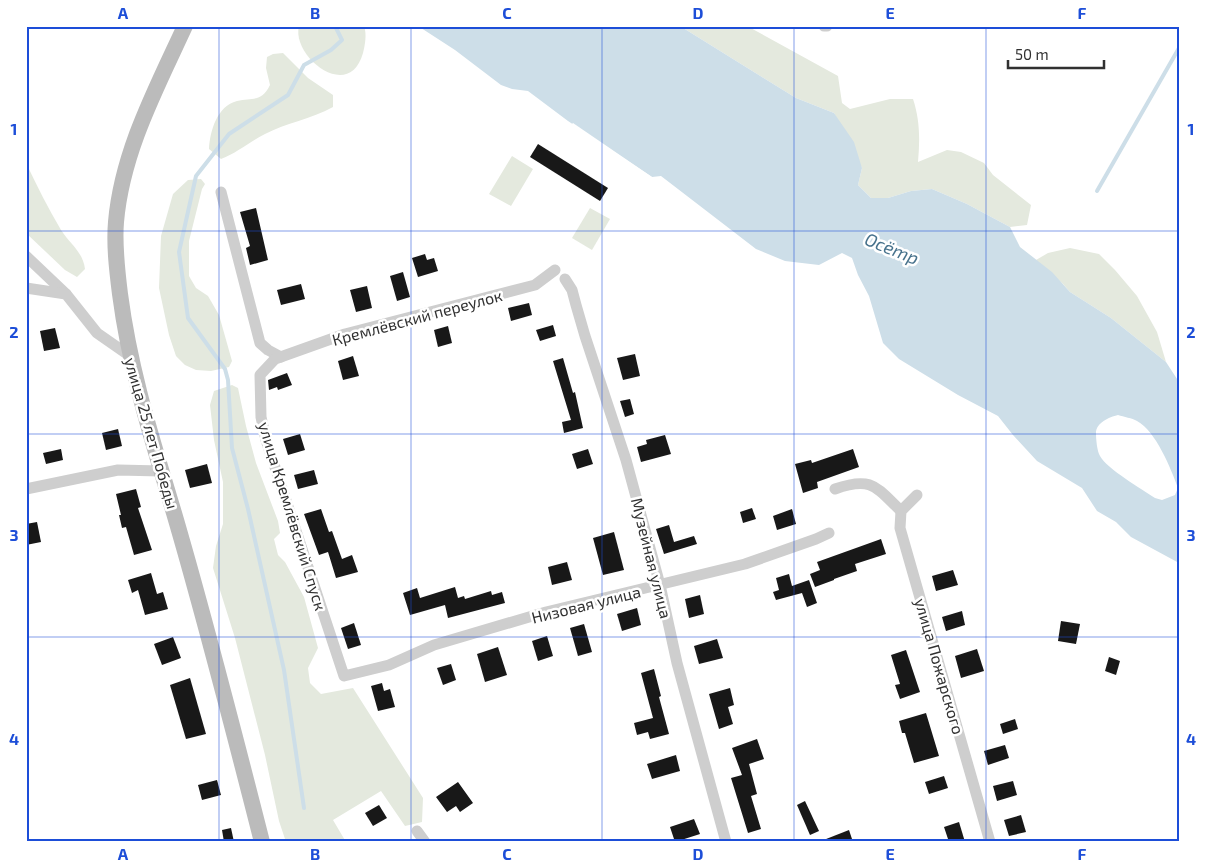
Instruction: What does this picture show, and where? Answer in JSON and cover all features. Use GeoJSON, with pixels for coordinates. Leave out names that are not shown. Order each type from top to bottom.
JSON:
{"type":"FeatureCollection","features":[{"type":"Feature","properties":{"kind":"main road","name":"улица 25 лет Победы"},"geometry":{"type":"LineString","coordinates":[[185,26],[142,117],[124,174],[116,222],[117,266],[130,356],[137,388],[220,680],[262,842]]}},
{"type":"Feature","properties":{"kind":"street"},"geometry":{"type":"LineString","coordinates":[[220,192],[260,343],[278,358]]}},
{"type":"Feature","properties":{"kind":"street"},"geometry":{"type":"LineString","coordinates":[[26,256],[66,294],[97,333],[130,356]]}},
{"type":"Feature","properties":{"kind":"street","name":"Кремлёвский переулок"},"geometry":{"type":"LineString","coordinates":[[278,358],[345,334],[535,285],[555,270]]}},
{"type":"Feature","properties":{"kind":"street","name":"Музейная улица"},"geometry":{"type":"LineString","coordinates":[[564,279],[574,298],[626,460],[660,586],[677,663],[726,842]]}},
{"type":"Feature","properties":{"kind":"street"},"geometry":{"type":"LineString","coordinates":[[26,288],[66,294]]}},
{"type":"Feature","properties":{"kind":"street","name":"улица Кремлёвский Спуск"},"geometry":{"type":"LineString","coordinates":[[278,358],[260,375],[262,417],[266,440],[344,676]]}},
{"type":"Feature","properties":{"kind":"street"},"geometry":{"type":"LineString","coordinates":[[26,489],[118,470],[161,471]]}},
{"type":"Feature","properties":{"kind":"street"},"geometry":{"type":"LineString","coordinates":[[835,489],[848,484],[862,482],[877,488],[901,511],[917,496]]}},
{"type":"Feature","properties":{"kind":"street","name":"улица Пожарского"},"geometry":{"type":"LineString","coordinates":[[901,511],[900,528],[990,842]]}},
{"type":"Feature","properties":{"kind":"street","name":"Низовая улица"},"geometry":{"type":"LineString","coordinates":[[344,676],[389,665],[434,645],[546,612],[745,564],[829,533]]}},
{"type":"Feature","properties":{"kind":"street"},"geometry":{"type":"LineString","coordinates":[[417,831],[425,842]]}},
{"type":"Feature","properties":{"kind":"shaded area"},"geometry":{"type":"Polygon","coordinates":[[[299,26],[364,26],[366,36],[363,53],[356,67],[346,74],[334,74],[323,70],[312,61],[304,50],[299,38],[299,26]]]}},
{"type":"Feature","properties":{"kind":"shaded area"},"geometry":{"type":"Polygon","coordinates":[[[680,26],[747,26],[838,76],[842,103],[850,109],[890,99],[913,99],[919,130],[918,162],[947,150],[961,152],[984,163],[993,175],[1031,205],[1027,225],[1010,227],[967,204],[932,189],[911,191],[888,198],[871,198],[858,185],[862,168],[834,113],[796,98],[680,26]]]}},
{"type":"Feature","properties":{"kind":"shaded area"},"geometry":{"type":"Polygon","coordinates":[[[283,53],[308,78],[333,95],[333,107],[273,130],[221,159],[209,149],[216,120],[224,108],[230,104],[260,97],[267,91],[270,85],[266,68],[267,57],[283,53]]]}},
{"type":"Feature","properties":{"kind":"shaded area"},"geometry":{"type":"Polygon","coordinates":[[[512,156],[533,169],[511,206],[489,194],[512,156]]]}},
{"type":"Feature","properties":{"kind":"shaded area"},"geometry":{"type":"Polygon","coordinates":[[[26,163],[61,230],[82,258],[85,269],[77,277],[65,270],[26,233],[26,163]]]}},
{"type":"Feature","properties":{"kind":"shaded area"},"geometry":{"type":"Polygon","coordinates":[[[201,179],[205,184],[202,189],[189,241],[189,276],[196,288],[208,296],[219,315],[232,361],[229,367],[211,371],[196,370],[185,365],[176,356],[169,335],[159,288],[161,236],[173,194],[188,180],[201,179]]]}},
{"type":"Feature","properties":{"kind":"shaded area"},"geometry":{"type":"Polygon","coordinates":[[[590,208],[610,219],[592,250],[572,238],[590,208]]]}},
{"type":"Feature","properties":{"kind":"shaded area"},"geometry":{"type":"Polygon","coordinates":[[[1070,248],[1099,254],[1137,296],[1157,332],[1166,362],[1111,318],[1070,292],[1036,260],[1048,253],[1070,248]]]}},
{"type":"Feature","properties":{"kind":"shaded area"},"geometry":{"type":"Polygon","coordinates":[[[232,385],[238,388],[256,463],[278,521],[280,533],[274,539],[278,555],[285,562],[304,597],[318,648],[308,668],[310,683],[321,694],[353,688],[423,798],[422,822],[405,826],[381,791],[333,820],[346,842],[286,842],[279,821],[265,755],[235,638],[213,568],[216,546],[223,524],[223,482],[214,440],[210,405],[214,391],[232,385]]]}},
{"type":"Feature","properties":{"kind":"water","name":"Осётр"},"geometry":{"type":"Polygon","coordinates":[[[418,26],[680,26],[796,98],[834,113],[854,142],[862,168],[858,185],[871,198],[888,198],[911,191],[932,189],[967,204],[1010,227],[1020,247],[1052,272],[1070,292],[1111,318],[1166,362],[1179,382],[1179,563],[1131,537],[1116,522],[1097,511],[1082,488],[1037,461],[998,416],[958,395],[899,359],[883,343],[869,296],[852,258],[842,253],[819,265],[785,261],[756,249],[661,176],[652,177],[568,121],[528,91],[512,89],[501,85],[455,50],[418,26]],[[1118,415],[1107,419],[1098,426],[1096,438],[1100,456],[1117,473],[1155,498],[1162,500],[1175,495],[1178,488],[1167,461],[1150,433],[1137,421],[1118,415]]]}},
{"type":"Feature","properties":{"kind":"pier"},"geometry":{"type":"Polygon","coordinates":[[[573,123],[652,177],[651,179],[571,125],[573,123]]]}},
{"type":"Feature","properties":{"kind":"building"},"geometry":{"type":"Polygon","coordinates":[[[538,144],[608,188],[600,201],[530,157],[538,144]]]}},
{"type":"Feature","properties":{"kind":"building"},"geometry":{"type":"Polygon","coordinates":[[[256,208],[268,260],[250,265],[246,248],[250,246],[240,212],[256,208]]]}},
{"type":"Feature","properties":{"kind":"building"},"geometry":{"type":"Polygon","coordinates":[[[425,254],[427,260],[434,258],[438,271],[418,277],[412,258],[425,254]]]}},
{"type":"Feature","properties":{"kind":"building"},"geometry":{"type":"Polygon","coordinates":[[[403,272],[410,297],[397,301],[390,276],[403,272]]]}},
{"type":"Feature","properties":{"kind":"building"},"geometry":{"type":"Polygon","coordinates":[[[301,284],[305,299],[281,305],[277,290],[301,284]]]}},
{"type":"Feature","properties":{"kind":"building"},"geometry":{"type":"Polygon","coordinates":[[[367,286],[372,308],[356,312],[350,290],[367,286]]]}},
{"type":"Feature","properties":{"kind":"building"},"geometry":{"type":"Polygon","coordinates":[[[529,303],[532,315],[511,321],[508,308],[529,303]]]}},
{"type":"Feature","properties":{"kind":"building"},"geometry":{"type":"Polygon","coordinates":[[[553,325],[556,336],[540,341],[536,330],[553,325]]]}},
{"type":"Feature","properties":{"kind":"building"},"geometry":{"type":"Polygon","coordinates":[[[448,326],[452,343],[438,347],[434,330],[448,326]]]}},
{"type":"Feature","properties":{"kind":"building"},"geometry":{"type":"Polygon","coordinates":[[[55,328],[60,348],[44,351],[40,331],[55,328]]]}},
{"type":"Feature","properties":{"kind":"building"},"geometry":{"type":"Polygon","coordinates":[[[635,354],[640,376],[623,380],[617,358],[635,354]]]}},
{"type":"Feature","properties":{"kind":"building"},"geometry":{"type":"Polygon","coordinates":[[[353,356],[359,376],[343,380],[338,361],[353,356]]]}},
{"type":"Feature","properties":{"kind":"building"},"geometry":{"type":"Polygon","coordinates":[[[563,358],[573,393],[575,392],[583,428],[564,433],[562,422],[571,420],[553,361],[563,358]]]}},
{"type":"Feature","properties":{"kind":"building"},"geometry":{"type":"Polygon","coordinates":[[[287,373],[292,385],[278,390],[277,387],[269,390],[268,380],[287,373]]]}},
{"type":"Feature","properties":{"kind":"building"},"geometry":{"type":"Polygon","coordinates":[[[630,399],[634,414],[625,417],[620,401],[630,399]]]}},
{"type":"Feature","properties":{"kind":"building"},"geometry":{"type":"Polygon","coordinates":[[[118,429],[122,446],[106,450],[102,433],[118,429]]]}},
{"type":"Feature","properties":{"kind":"building"},"geometry":{"type":"Polygon","coordinates":[[[300,434],[305,450],[288,455],[283,439],[300,434]]]}},
{"type":"Feature","properties":{"kind":"building"},"geometry":{"type":"Polygon","coordinates":[[[665,435],[671,454],[641,462],[637,447],[647,444],[646,440],[665,435]]]}},
{"type":"Feature","properties":{"kind":"building"},"geometry":{"type":"Polygon","coordinates":[[[61,449],[63,460],[46,464],[43,453],[61,449]]]}},
{"type":"Feature","properties":{"kind":"building"},"geometry":{"type":"Polygon","coordinates":[[[588,449],[593,464],[577,469],[572,454],[588,449]]]}},
{"type":"Feature","properties":{"kind":"building"},"geometry":{"type":"Polygon","coordinates":[[[853,449],[859,467],[817,482],[818,488],[803,493],[795,464],[811,460],[812,463],[853,449]]]}},
{"type":"Feature","properties":{"kind":"building"},"geometry":{"type":"Polygon","coordinates":[[[207,464],[212,483],[190,488],[185,470],[207,464]]]}},
{"type":"Feature","properties":{"kind":"building"},"geometry":{"type":"Polygon","coordinates":[[[314,470],[318,484],[298,489],[294,475],[314,470]]]}},
{"type":"Feature","properties":{"kind":"building"},"geometry":{"type":"Polygon","coordinates":[[[136,489],[141,507],[138,508],[152,550],[134,555],[126,527],[122,528],[116,494],[136,489]]]}},
{"type":"Feature","properties":{"kind":"building"},"geometry":{"type":"Polygon","coordinates":[[[752,508],[756,519],[743,523],[740,512],[752,508]]]}},
{"type":"Feature","properties":{"kind":"building"},"geometry":{"type":"Polygon","coordinates":[[[321,509],[329,532],[332,531],[342,559],[352,555],[358,572],[336,578],[328,552],[319,555],[304,514],[321,509]]]}},
{"type":"Feature","properties":{"kind":"building"},"geometry":{"type":"Polygon","coordinates":[[[792,509],[796,524],[777,530],[773,516],[792,509]]]}},
{"type":"Feature","properties":{"kind":"building"},"geometry":{"type":"Polygon","coordinates":[[[37,522],[41,542],[26,545],[26,524],[37,522]]]}},
{"type":"Feature","properties":{"kind":"building"},"geometry":{"type":"Polygon","coordinates":[[[669,525],[674,542],[694,536],[697,544],[664,554],[656,529],[669,525]]]}},
{"type":"Feature","properties":{"kind":"building"},"geometry":{"type":"Polygon","coordinates":[[[614,532],[624,570],[603,575],[593,538],[614,532]]]}},
{"type":"Feature","properties":{"kind":"building"},"geometry":{"type":"Polygon","coordinates":[[[881,539],[886,554],[855,564],[857,571],[815,587],[810,574],[820,570],[817,562],[881,539]]]}},
{"type":"Feature","properties":{"kind":"building"},"geometry":{"type":"Polygon","coordinates":[[[567,562],[572,580],[552,585],[548,567],[567,562]]]}},
{"type":"Feature","properties":{"kind":"building"},"geometry":{"type":"Polygon","coordinates":[[[953,570],[958,585],[936,591],[932,576],[953,570]]]}},
{"type":"Feature","properties":{"kind":"building"},"geometry":{"type":"Polygon","coordinates":[[[151,573],[157,594],[163,592],[168,609],[145,615],[138,590],[132,593],[128,580],[151,573]]]}},
{"type":"Feature","properties":{"kind":"building"},"geometry":{"type":"Polygon","coordinates":[[[789,574],[792,586],[809,580],[817,603],[807,607],[802,593],[776,600],[773,592],[779,590],[776,578],[789,574]]]}},
{"type":"Feature","properties":{"kind":"building"},"geometry":{"type":"Polygon","coordinates":[[[455,587],[458,598],[464,596],[465,599],[491,591],[492,595],[502,592],[505,603],[448,618],[445,605],[410,615],[403,593],[417,588],[420,598],[455,587]]]}},
{"type":"Feature","properties":{"kind":"building"},"geometry":{"type":"Polygon","coordinates":[[[700,595],[704,614],[689,618],[685,599],[700,595]]]}},
{"type":"Feature","properties":{"kind":"building"},"geometry":{"type":"Polygon","coordinates":[[[637,608],[641,625],[622,631],[617,614],[637,608]]]}},
{"type":"Feature","properties":{"kind":"building"},"geometry":{"type":"Polygon","coordinates":[[[962,611],[965,625],[946,631],[942,617],[962,611]]]}},
{"type":"Feature","properties":{"kind":"building"},"geometry":{"type":"Polygon","coordinates":[[[1061,621],[1080,624],[1076,644],[1058,641],[1061,621]]]}},
{"type":"Feature","properties":{"kind":"building"},"geometry":{"type":"Polygon","coordinates":[[[354,623],[361,645],[348,649],[341,628],[354,623]]]}},
{"type":"Feature","properties":{"kind":"building"},"geometry":{"type":"Polygon","coordinates":[[[584,624],[592,652],[578,656],[570,628],[584,624]]]}},
{"type":"Feature","properties":{"kind":"building"},"geometry":{"type":"Polygon","coordinates":[[[547,636],[553,656],[538,661],[532,641],[547,636]]]}},
{"type":"Feature","properties":{"kind":"building"},"geometry":{"type":"Polygon","coordinates":[[[173,637],[181,658],[162,665],[154,644],[173,637]]]}},
{"type":"Feature","properties":{"kind":"building"},"geometry":{"type":"Polygon","coordinates":[[[717,639],[723,658],[699,664],[694,646],[717,639]]]}},
{"type":"Feature","properties":{"kind":"building"},"geometry":{"type":"Polygon","coordinates":[[[498,647],[507,675],[485,682],[477,654],[498,647]]]}},
{"type":"Feature","properties":{"kind":"building"},"geometry":{"type":"Polygon","coordinates":[[[977,649],[984,671],[961,678],[955,656],[977,649]]]}},
{"type":"Feature","properties":{"kind":"building"},"geometry":{"type":"Polygon","coordinates":[[[906,650],[920,692],[900,699],[895,685],[900,684],[891,655],[906,650]]]}},
{"type":"Feature","properties":{"kind":"building"},"geometry":{"type":"Polygon","coordinates":[[[1109,657],[1120,661],[1116,675],[1105,671],[1109,657]]]}},
{"type":"Feature","properties":{"kind":"building"},"geometry":{"type":"Polygon","coordinates":[[[451,664],[456,680],[443,685],[437,668],[451,664]]]}},
{"type":"Feature","properties":{"kind":"building"},"geometry":{"type":"Polygon","coordinates":[[[654,669],[669,734],[650,739],[648,732],[637,735],[634,723],[653,718],[641,673],[654,669]]]}},
{"type":"Feature","properties":{"kind":"building"},"geometry":{"type":"Polygon","coordinates":[[[190,678],[206,734],[186,739],[170,685],[190,678]]]}},
{"type":"Feature","properties":{"kind":"building"},"geometry":{"type":"Polygon","coordinates":[[[382,683],[384,691],[390,689],[395,707],[378,711],[371,686],[382,683]]]}},
{"type":"Feature","properties":{"kind":"building"},"geometry":{"type":"Polygon","coordinates":[[[730,688],[734,705],[728,707],[733,724],[719,729],[709,694],[730,688]]]}},
{"type":"Feature","properties":{"kind":"building"},"geometry":{"type":"Polygon","coordinates":[[[926,713],[939,756],[914,763],[905,733],[902,733],[899,721],[926,713]]]}},
{"type":"Feature","properties":{"kind":"building"},"geometry":{"type":"Polygon","coordinates":[[[1015,719],[1018,729],[1003,734],[1000,724],[1015,719]]]}},
{"type":"Feature","properties":{"kind":"building"},"geometry":{"type":"Polygon","coordinates":[[[757,739],[764,759],[749,764],[757,794],[751,796],[761,829],[748,833],[731,778],[742,775],[732,748],[757,739]]]}},
{"type":"Feature","properties":{"kind":"building"},"geometry":{"type":"Polygon","coordinates":[[[1005,745],[1009,758],[988,765],[984,751],[1005,745]]]}},
{"type":"Feature","properties":{"kind":"building"},"geometry":{"type":"Polygon","coordinates":[[[676,755],[680,771],[652,779],[647,764],[676,755]]]}},
{"type":"Feature","properties":{"kind":"building"},"geometry":{"type":"Polygon","coordinates":[[[944,776],[948,788],[929,794],[925,782],[944,776]]]}},
{"type":"Feature","properties":{"kind":"building"},"geometry":{"type":"Polygon","coordinates":[[[217,780],[221,795],[202,800],[198,785],[217,780]]]}},
{"type":"Feature","properties":{"kind":"building"},"geometry":{"type":"Polygon","coordinates":[[[1013,781],[1017,795],[997,801],[993,786],[1013,781]]]}},
{"type":"Feature","properties":{"kind":"building"},"geometry":{"type":"Polygon","coordinates":[[[458,782],[473,803],[460,812],[456,806],[447,812],[436,797],[458,782]]]}},
{"type":"Feature","properties":{"kind":"building"},"geometry":{"type":"Polygon","coordinates":[[[805,801],[819,831],[810,835],[797,805],[805,801]]]}},
{"type":"Feature","properties":{"kind":"building"},"geometry":{"type":"Polygon","coordinates":[[[379,805],[387,818],[373,826],[365,813],[379,805]]]}},
{"type":"Feature","properties":{"kind":"building"},"geometry":{"type":"Polygon","coordinates":[[[1021,815],[1026,832],[1009,836],[1004,820],[1021,815]]]}},
{"type":"Feature","properties":{"kind":"building"},"geometry":{"type":"Polygon","coordinates":[[[694,819],[700,834],[675,842],[670,827],[694,819]]]}},
{"type":"Feature","properties":{"kind":"building"},"geometry":{"type":"Polygon","coordinates":[[[959,822],[965,842],[949,842],[944,827],[959,822]]]}},
{"type":"Feature","properties":{"kind":"building"},"geometry":{"type":"Polygon","coordinates":[[[231,828],[234,842],[224,842],[222,830],[231,828]]]}},
{"type":"Feature","properties":{"kind":"building"},"geometry":{"type":"Polygon","coordinates":[[[849,830],[853,842],[821,842],[821,841],[849,830]]]}},
{"type":"Feature","properties":{"kind":"waterway"},"geometry":{"type":"LineString","coordinates":[[304,808],[284,670],[248,509],[232,448],[228,380],[225,369],[188,318],[179,252],[196,176],[229,134],[288,95],[304,65],[331,50],[342,40],[335,26]]}},
{"type":"Feature","properties":{"kind":"waterway"},"geometry":{"type":"LineString","coordinates":[[1097,191],[1179,48]]}}]}
